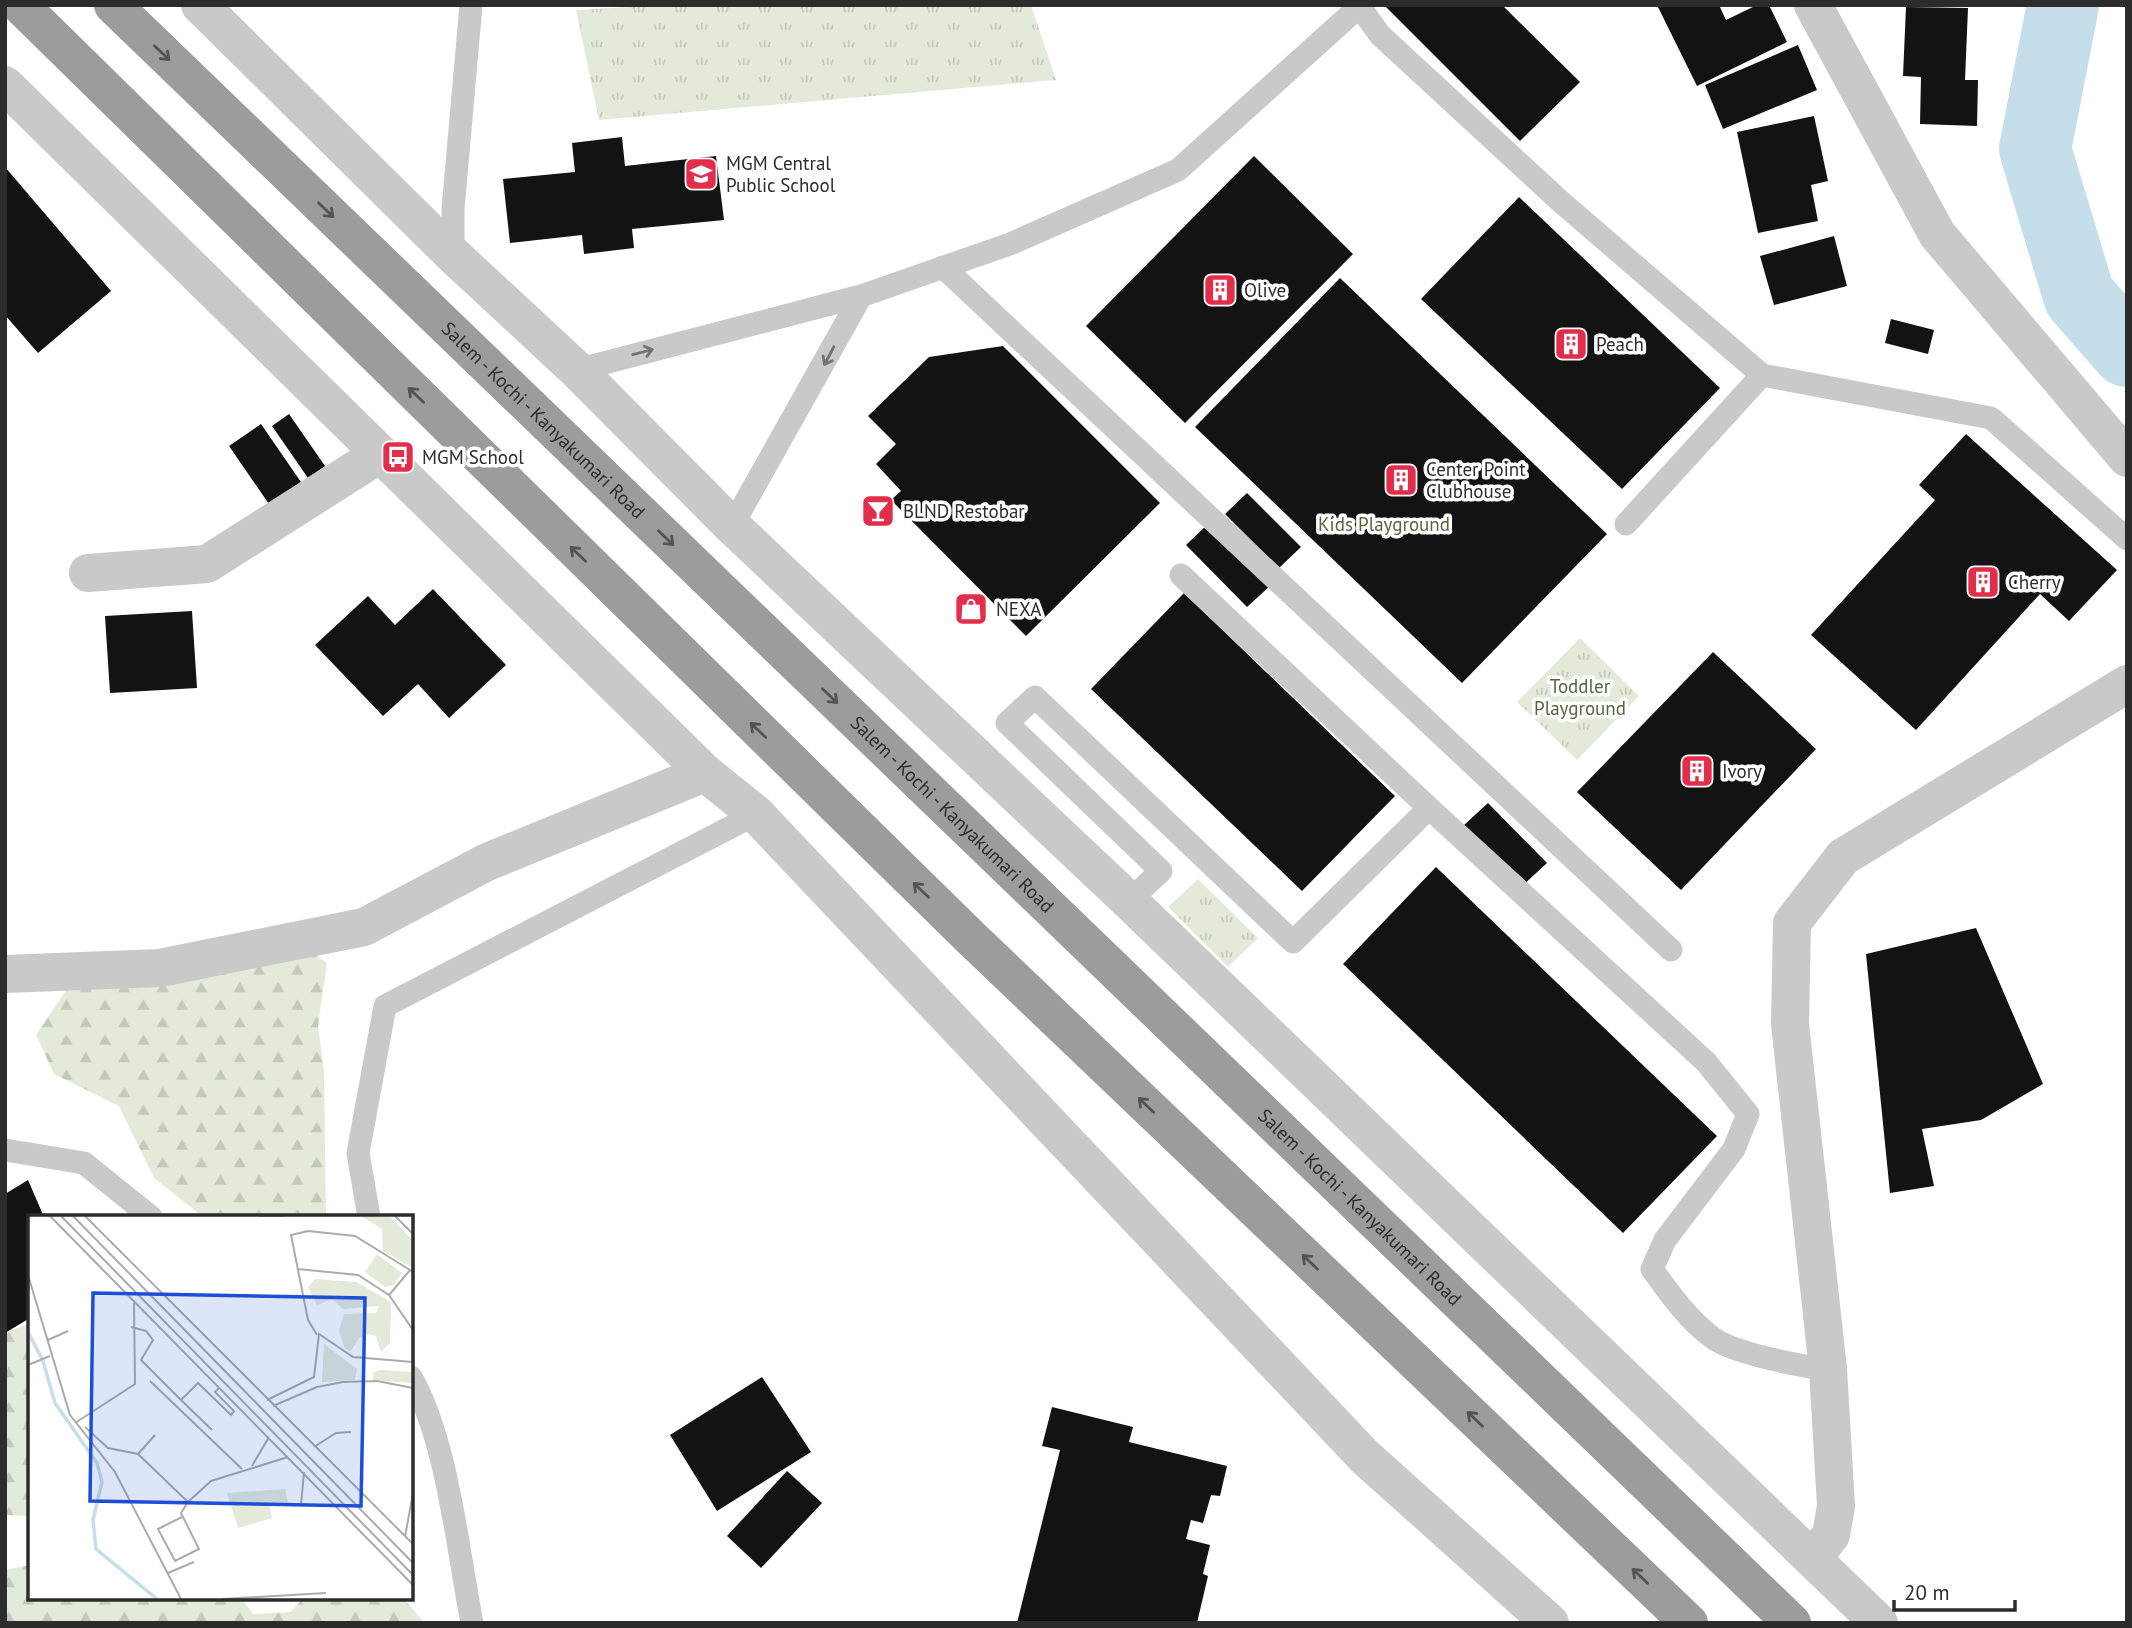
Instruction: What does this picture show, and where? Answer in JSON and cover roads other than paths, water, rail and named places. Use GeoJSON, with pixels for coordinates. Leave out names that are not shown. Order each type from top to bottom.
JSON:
{"type":"FeatureCollection","features":[{"type":"Feature","properties":{"kind":"highway"},"geometry":{"type":"LineString","coordinates":[[20,5],[970,937],[1689,1623]]}},
{"type":"Feature","properties":{"kind":"highway","name":"Salem - Kochi - Kanyakumari Road"},"geometry":{"type":"LineString","coordinates":[[113,5],[1792,1623]]}},
{"type":"Feature","properties":{"kind":"street"},"geometry":{"type":"LineString","coordinates":[[200,5],[453,255],[577,370],[732,526],[1129,901],[1879,1623]]}},
{"type":"Feature","properties":{"kind":"street"},"geometry":{"type":"LineString","coordinates":[[1813,5],[1937,234],[2127,458]]}},
{"type":"Feature","properties":{"kind":"street"},"geometry":{"type":"LineString","coordinates":[[5,85],[705,773],[756,814],[1365,1457],[1550,1623]]}},
{"type":"Feature","properties":{"kind":"street"},"geometry":{"type":"LineString","coordinates":[[88,573],[207,564],[380,454]]}},
{"type":"Feature","properties":{"kind":"street"},"geometry":{"type":"LineString","coordinates":[[1813,1558],[1831,1535],[1836,1506],[1828,1369],[1790,1024],[1793,923],[1843,857],[2127,684]]}},
{"type":"Feature","properties":{"kind":"street"},"geometry":{"type":"LineString","coordinates":[[5,974],[160,968],[364,926],[487,862],[705,773]]}},
{"type":"Feature","properties":{"kind":"lane"},"geometry":{"type":"LineString","coordinates":[[453,255],[453,209],[471,5]]}},
{"type":"Feature","properties":{"kind":"lane"},"geometry":{"type":"LineString","coordinates":[[577,370],[861,296],[1010,244],[1178,170],[1361,6],[1380,35],[1540,183],[1762,375],[1991,418],[2127,540]]}},
{"type":"Feature","properties":{"kind":"lane"},"geometry":{"type":"LineString","coordinates":[[943,267],[1671,950]]}},
{"type":"Feature","properties":{"kind":"lane"},"geometry":{"type":"LineString","coordinates":[[732,526],[861,296]]}},
{"type":"Feature","properties":{"kind":"lane"},"geometry":{"type":"LineString","coordinates":[[1626,524],[1762,375]]}},
{"type":"Feature","properties":{"kind":"lane"},"geometry":{"type":"LineString","coordinates":[[1181,575],[1429,808],[1706,1062],[1748,1114],[1734,1149],[1665,1240],[1652,1269],[1684,1312],[1715,1340],[1796,1366],[1828,1369]]}},
{"type":"Feature","properties":{"kind":"lane"},"geometry":{"type":"LineString","coordinates":[[1129,901],[1161,871],[1007,723],[1035,697],[1293,942],[1429,808]]}},
{"type":"Feature","properties":{"kind":"lane"},"geometry":{"type":"LineString","coordinates":[[369,1215],[358,1153],[385,1006],[756,814]]}},
{"type":"Feature","properties":{"kind":"lane"},"geometry":{"type":"LineString","coordinates":[[5,1150],[84,1163],[149,1215]]}},
{"type":"Feature","properties":{"kind":"lane"},"geometry":{"type":"LineString","coordinates":[[413,1381],[421,1395],[439,1451],[472,1623]]}},
{"type":"Feature","properties":{"kind":"waterway"},"geometry":{"type":"LineString","coordinates":[[2063,5],[2035,149],[2079,296],[2127,351]]}},
{"type":"Feature","properties":{"kind":"place","name":"MGM Central Public School"},"geometry":{"type":"Point","coordinates":[701,174]}},
{"type":"Feature","properties":{"kind":"place","name":"Olive"},"geometry":{"type":"Point","coordinates":[1220,290]}},
{"type":"Feature","properties":{"kind":"place","name":"Peach"},"geometry":{"type":"Point","coordinates":[1571,344]}},
{"type":"Feature","properties":{"kind":"place","name":"MGM School"},"geometry":{"type":"Point","coordinates":[398,457]}},
{"type":"Feature","properties":{"kind":"place","name":"Center Point Clubhouse"},"geometry":{"type":"Point","coordinates":[1401,480]}},
{"type":"Feature","properties":{"kind":"place","name":"BLND Restobar"},"geometry":{"type":"Point","coordinates":[878,511]}},
{"type":"Feature","properties":{"kind":"place","name":"Cherry"},"geometry":{"type":"Point","coordinates":[1983,582]}},
{"type":"Feature","properties":{"kind":"place","name":"NEXA"},"geometry":{"type":"Point","coordinates":[971,609]}},
{"type":"Feature","properties":{"kind":"place","name":"Ivory"},"geometry":{"type":"Point","coordinates":[1697,771]}},
{"type":"Feature","properties":{"kind":"park label","name":"Kids Playground"},"geometry":{"type":"Point","coordinates":[1384,524]}},
{"type":"Feature","properties":{"kind":"park label","name":"Toddler Playground"},"geometry":{"type":"Point","coordinates":[1580,697]}}]}
